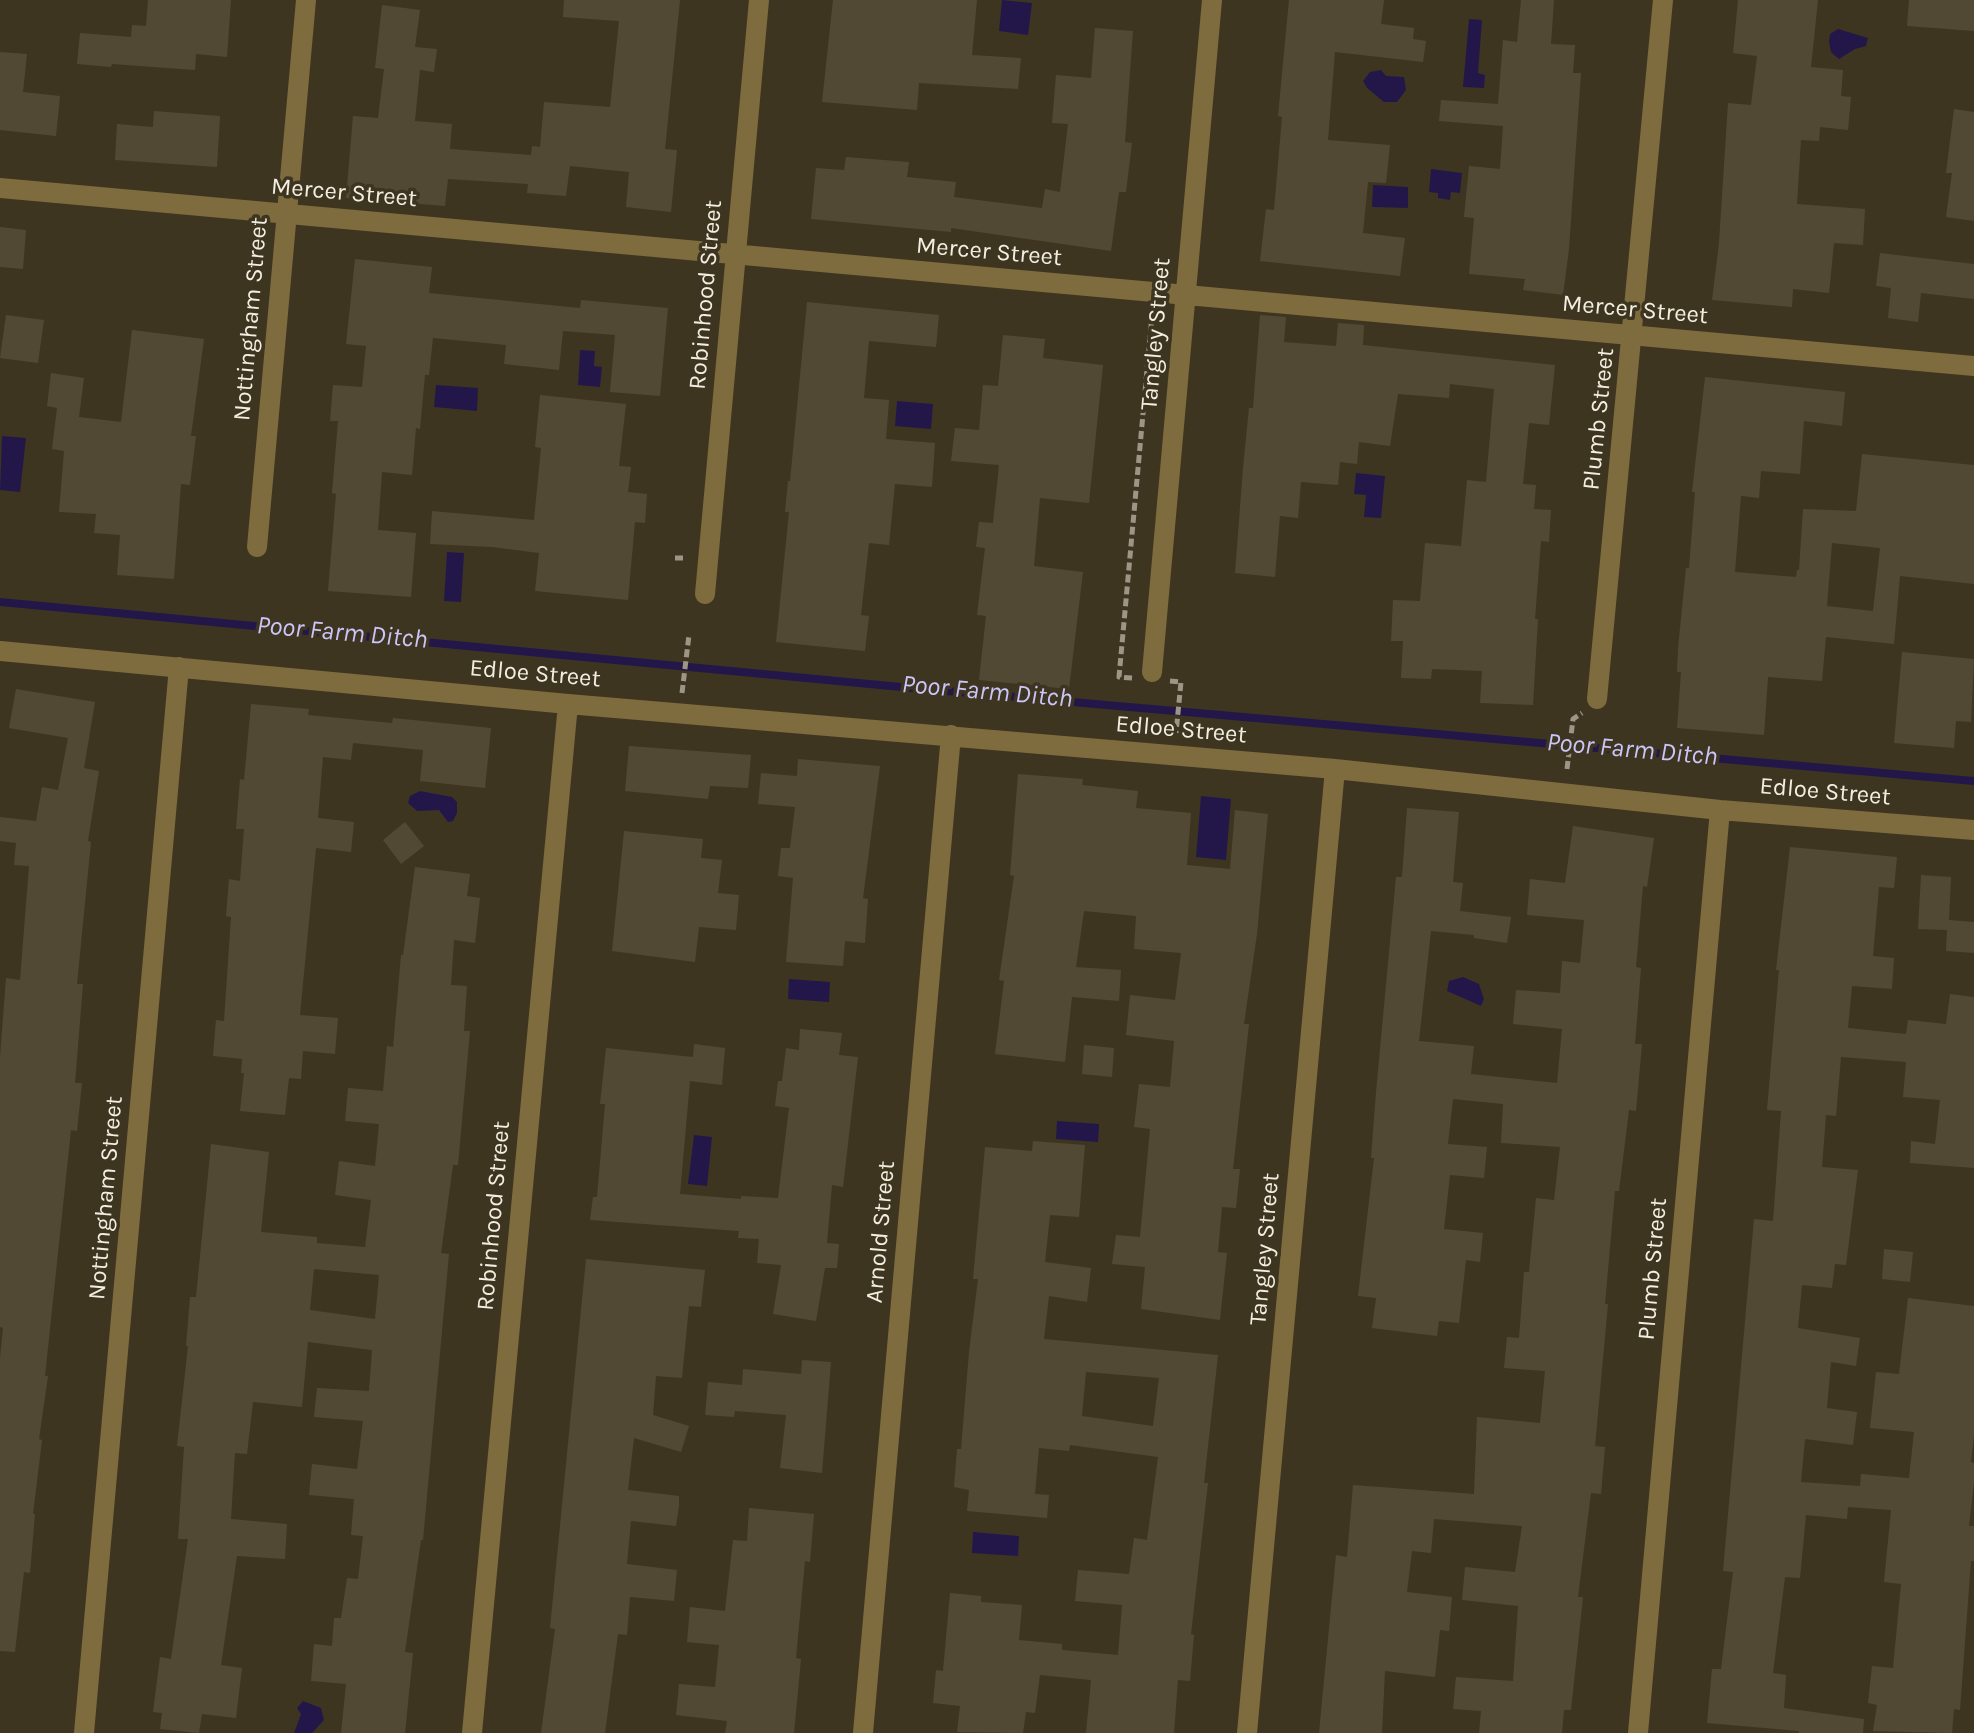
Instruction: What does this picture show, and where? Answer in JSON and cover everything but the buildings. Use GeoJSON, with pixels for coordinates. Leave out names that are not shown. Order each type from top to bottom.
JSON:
{"type":"FeatureCollection","features":[{"type":"Feature","properties":{"kind":"street","name":"Nottingham Street"},"geometry":{"type":"LineString","coordinates":[[257,547],[306,0]]}},
{"type":"Feature","properties":{"kind":"street","name":"Robinhood Street"},"geometry":{"type":"LineString","coordinates":[[705,594],[759,0]]}},
{"type":"Feature","properties":{"kind":"street","name":"Tangley Street"},"geometry":{"type":"LineString","coordinates":[[1151,677],[1212,0]]}},
{"type":"Feature","properties":{"kind":"street","name":"Plumb Street"},"geometry":{"type":"LineString","coordinates":[[1597,699],[1663,0]]}},
{"type":"Feature","properties":{"kind":"street","name":"Mercer Street"},"geometry":{"type":"LineString","coordinates":[[0,188],[1974,366]]}},
{"type":"Feature","properties":{"kind":"street","name":"Edloe Street"},"geometry":{"type":"LineString","coordinates":[[0,651],[568,704],[1335,769],[1720,810],[1974,830]]}},
{"type":"Feature","properties":{"kind":"street","name":"Nottingham Street"},"geometry":{"type":"LineString","coordinates":[[84,1733],[179,667]]}},
{"type":"Feature","properties":{"kind":"street","name":"Robinhood Street"},"geometry":{"type":"LineString","coordinates":[[472,1733],[568,704]]}},
{"type":"Feature","properties":{"kind":"street","name":"Arnold Street"},"geometry":{"type":"LineString","coordinates":[[863,1733],[951,735]]}},
{"type":"Feature","properties":{"kind":"street","name":"Tangley Street"},"geometry":{"type":"LineString","coordinates":[[1247,1733],[1335,769]]}},
{"type":"Feature","properties":{"kind":"street","name":"Plumb Street"},"geometry":{"type":"LineString","coordinates":[[1638,1733],[1720,810]]}},
{"type":"Feature","properties":{"kind":"path"},"geometry":{"type":"LineString","coordinates":[[1154,292],[1119,677],[1151,677],[1181,682],[1177,724]]}},
{"type":"Feature","properties":{"kind":"path"},"geometry":{"type":"LineString","coordinates":[[684,682],[689,635]]}},
{"type":"Feature","properties":{"kind":"path"},"geometry":{"type":"LineString","coordinates":[[1569,762],[1572,730]]}},
{"type":"Feature","properties":{"kind":"shaded area"},"geometry":{"type":"Polygon","coordinates":[[[1002,0],[1032,3],[1028,35],[999,31],[1002,0]]]}},
{"type":"Feature","properties":{"kind":"shaded area"},"geometry":{"type":"Polygon","coordinates":[[[1469,19],[1482,20],[1478,73],[1485,75],[1484,88],[1463,87],[1469,19]]]}},
{"type":"Feature","properties":{"kind":"shaded area"},"geometry":{"type":"Polygon","coordinates":[[[1838,29],[1868,38],[1866,46],[1839,59],[1831,52],[1829,42],[1830,34],[1838,29]]]}},
{"type":"Feature","properties":{"kind":"shaded area"},"geometry":{"type":"Polygon","coordinates":[[[1381,70],[1386,76],[1404,77],[1406,90],[1397,102],[1384,102],[1363,81],[1370,72],[1381,70]]]}},
{"type":"Feature","properties":{"kind":"shaded area"},"geometry":{"type":"Polygon","coordinates":[[[1431,169],[1462,173],[1460,193],[1451,192],[1450,200],[1438,198],[1438,193],[1429,192],[1431,169]]]}},
{"type":"Feature","properties":{"kind":"shaded area"},"geometry":{"type":"Polygon","coordinates":[[[1373,185],[1408,187],[1408,208],[1372,207],[1373,185]]]}},
{"type":"Feature","properties":{"kind":"shaded area"},"geometry":{"type":"Polygon","coordinates":[[[580,350],[595,351],[594,366],[602,367],[600,387],[578,385],[580,350]]]}},
{"type":"Feature","properties":{"kind":"shaded area"},"geometry":{"type":"Polygon","coordinates":[[[436,385],[478,388],[477,411],[434,407],[436,385]]]}},
{"type":"Feature","properties":{"kind":"shaded area"},"geometry":{"type":"Polygon","coordinates":[[[897,401],[933,404],[931,429],[895,426],[897,401]]]}},
{"type":"Feature","properties":{"kind":"shaded area"},"geometry":{"type":"Polygon","coordinates":[[[2,436],[26,438],[20,492],[0,490],[2,436]]]}},
{"type":"Feature","properties":{"kind":"shaded area"},"geometry":{"type":"Polygon","coordinates":[[[1356,473],[1385,476],[1381,518],[1364,517],[1366,495],[1354,494],[1356,473]]]}},
{"type":"Feature","properties":{"kind":"shaded area"},"geometry":{"type":"Polygon","coordinates":[[[447,552],[464,553],[461,602],[444,601],[447,552]]]}},
{"type":"Feature","properties":{"kind":"shaded area"},"geometry":{"type":"Polygon","coordinates":[[[420,791],[452,797],[457,802],[453,821],[448,822],[439,810],[417,811],[408,803],[410,796],[420,791]]]}},
{"type":"Feature","properties":{"kind":"shaded area"},"geometry":{"type":"Polygon","coordinates":[[[1201,796],[1231,799],[1226,860],[1196,857],[1201,796]]]}},
{"type":"Feature","properties":{"kind":"shaded area"},"geometry":{"type":"Polygon","coordinates":[[[1463,977],[1479,984],[1484,999],[1481,1006],[1447,991],[1449,981],[1463,977]]]}},
{"type":"Feature","properties":{"kind":"shaded area"},"geometry":{"type":"Polygon","coordinates":[[[789,979],[830,982],[829,1002],[788,999],[789,979]]]}},
{"type":"Feature","properties":{"kind":"shaded area"},"geometry":{"type":"Polygon","coordinates":[[[1057,1121],[1099,1124],[1098,1142],[1056,1139],[1057,1121]]]}},
{"type":"Feature","properties":{"kind":"shaded area"},"geometry":{"type":"Polygon","coordinates":[[[694,1135],[712,1137],[707,1186],[688,1184],[694,1135]]]}},
{"type":"Feature","properties":{"kind":"shaded area"},"geometry":{"type":"Polygon","coordinates":[[[973,1532],[1019,1536],[1018,1556],[972,1553],[973,1532]]]}},
{"type":"Feature","properties":{"kind":"shaded area"},"geometry":{"type":"Polygon","coordinates":[[[303,1701],[321,1708],[324,1720],[312,1733],[294,1733],[301,1714],[297,1708],[303,1701]]]}},
{"type":"Feature","properties":{"kind":"waterway","name":"Poor Farm Ditch"},"geometry":{"type":"LineString","coordinates":[[0,602],[901,687],[1974,781]]}}]}
